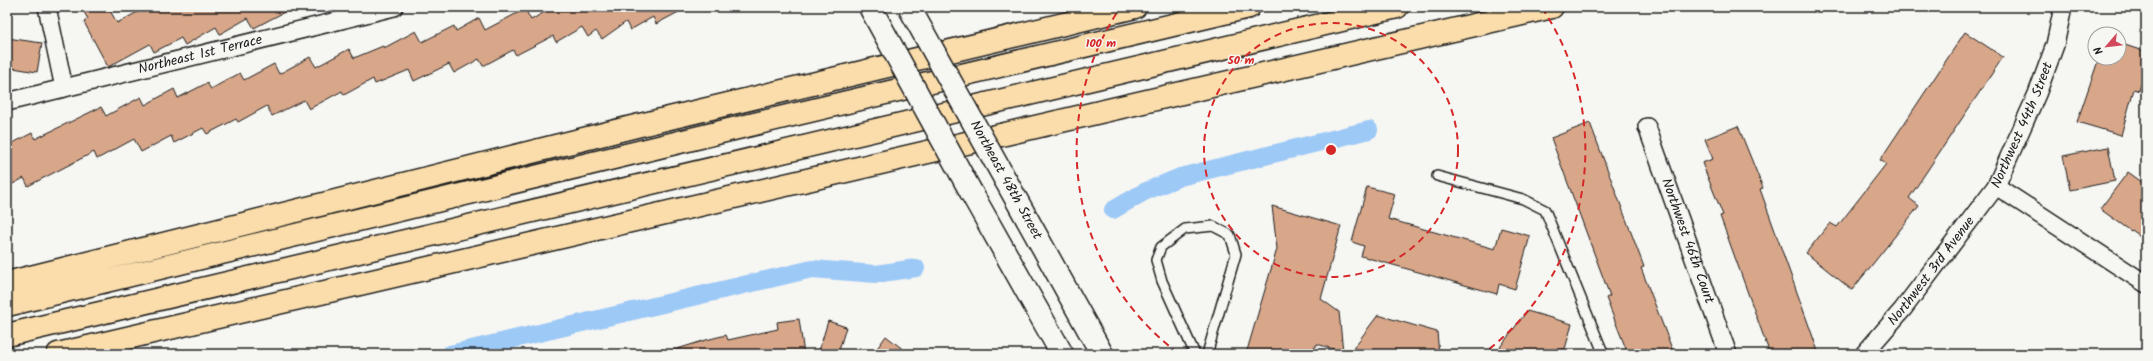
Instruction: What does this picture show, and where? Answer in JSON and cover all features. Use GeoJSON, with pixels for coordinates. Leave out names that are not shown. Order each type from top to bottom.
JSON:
{"type":"FeatureCollection","features":[{"type":"Feature","properties":{"kind":"highway"},"geometry":{"type":"LineString","coordinates":[[7,283],[636,126],[1135,7]]}},
{"type":"Feature","properties":{"kind":"highway"},"geometry":{"type":"LineString","coordinates":[[7,305],[729,130],[1249,7]]}},
{"type":"Feature","properties":{"kind":"highway"},"geometry":{"type":"LineString","coordinates":[[7,335],[1397,7]]}},
{"type":"Feature","properties":{"kind":"highway"},"geometry":{"type":"LineString","coordinates":[[58,354],[1552,7]]}},
{"type":"Feature","properties":{"kind":"main road"},"geometry":{"type":"LineString","coordinates":[[870,7],[1062,354]]}},
{"type":"Feature","properties":{"kind":"main road","name":"Northeast 48th Street"},"geometry":{"type":"LineString","coordinates":[[909,7],[1102,354]]}},
{"type":"Feature","properties":{"kind":"street"},"geometry":{"type":"LineString","coordinates":[[47,7],[64,88]]}},
{"type":"Feature","properties":{"kind":"street","name":"Northeast 1st Terrace"},"geometry":{"type":"LineString","coordinates":[[7,102],[394,7]]}},
{"type":"Feature","properties":{"kind":"street","name":"Northwest 44th Street"},"geometry":{"type":"LineString","coordinates":[[2063,7],[2055,45],[2037,94],[1996,186],[2146,284]]}},
{"type":"Feature","properties":{"kind":"street","name":"Northwest 46th Court"},"geometry":{"type":"LineString","coordinates":[[1648,127],[1728,354]]}},
{"type":"Feature","properties":{"kind":"street","name":"Northwest 3rd Avenue"},"geometry":{"type":"LineString","coordinates":[[1864,354],[1903,309],[1996,186]]}},
{"type":"Feature","properties":{"kind":"lane"},"geometry":{"type":"LineString","coordinates":[[1436,176],[1523,199],[1545,210],[1602,350],[1601,354]]}},
{"type":"Feature","properties":{"kind":"lane"},"geometry":{"type":"LineString","coordinates":[[1195,354],[1162,282],[1156,260],[1161,247],[1185,229],[1213,226],[1230,235],[1236,254],[1207,354]]}},
{"type":"Feature","properties":{"kind":"building"},"geometry":{"type":"Polygon","coordinates":[[[81,7],[108,7],[117,23],[147,7],[294,7],[254,28],[248,18],[220,34],[216,27],[185,45],[181,38],[154,52],[150,44],[108,67],[84,22],[88,19],[81,7]]]}},
{"type":"Feature","properties":{"kind":"building"},"geometry":{"type":"Polygon","coordinates":[[[553,7],[688,7],[656,24],[653,17],[630,30],[626,22],[602,39],[596,31],[588,37],[582,27],[556,42],[553,36],[516,55],[513,50],[483,66],[479,59],[454,73],[449,64],[414,81],[409,70],[375,84],[373,79],[344,95],[342,91],[309,109],[304,100],[272,116],[267,106],[238,122],[236,119],[207,134],[203,128],[174,143],[171,136],[141,152],[134,139],[97,159],[94,152],[28,186],[24,178],[7,187],[7,146],[32,133],[35,139],[101,107],[106,116],[141,97],[145,105],[174,89],[178,98],[207,83],[211,89],[240,73],[244,80],[274,64],[279,74],[310,57],[316,67],[349,49],[354,58],[383,46],[384,48],[416,31],[422,42],[454,26],[456,31],[479,18],[485,30],[525,9],[531,20],[553,7]]]}},
{"type":"Feature","properties":{"kind":"building"},"geometry":{"type":"Polygon","coordinates":[[[1965,32],[2003,57],[1909,198],[1919,206],[1852,290],[1806,253],[1830,223],[1837,227],[1886,164],[1880,160],[1965,32]]]}},
{"type":"Feature","properties":{"kind":"building"},"geometry":{"type":"Polygon","coordinates":[[[7,38],[42,43],[37,72],[7,67],[7,38]]]}},
{"type":"Feature","properties":{"kind":"building"},"geometry":{"type":"Polygon","coordinates":[[[2127,46],[2146,52],[2146,67],[2139,91],[2134,89],[2121,135],[2077,122],[2096,66],[2127,66],[2127,46]]]}},
{"type":"Feature","properties":{"kind":"building"},"geometry":{"type":"Polygon","coordinates":[[[1590,123],[1644,267],[1641,268],[1674,354],[1628,354],[1606,298],[1610,296],[1551,138],[1590,123]]]}},
{"type":"Feature","properties":{"kind":"building"},"geometry":{"type":"Polygon","coordinates":[[[1738,126],[1763,188],[1760,189],[1819,354],[1770,354],[1720,216],[1723,215],[1702,163],[1713,159],[1705,139],[1738,126]]]}},
{"type":"Feature","properties":{"kind":"building"},"geometry":{"type":"Polygon","coordinates":[[[2108,147],[2115,181],[2070,190],[2063,156],[2108,147]]]}},
{"type":"Feature","properties":{"kind":"building"},"geometry":{"type":"Polygon","coordinates":[[[2128,172],[2146,185],[2146,240],[2100,209],[2128,172]]]}},
{"type":"Feature","properties":{"kind":"building"},"geometry":{"type":"Polygon","coordinates":[[[1367,187],[1395,194],[1388,219],[1495,249],[1501,228],[1530,236],[1515,289],[1499,284],[1497,294],[1361,256],[1364,246],[1352,242],[1367,187]]]}},
{"type":"Feature","properties":{"kind":"building"},"geometry":{"type":"Polygon","coordinates":[[[1272,206],[1341,226],[1321,299],[1339,312],[1343,352],[1317,344],[1310,354],[1246,354],[1277,249],[1272,206]]]}},
{"type":"Feature","properties":{"kind":"building"},"geometry":{"type":"Polygon","coordinates":[[[1527,311],[1572,324],[1565,349],[1542,351],[1541,354],[1495,354],[1527,311]]]}},
{"type":"Feature","properties":{"kind":"building"},"geometry":{"type":"Polygon","coordinates":[[[1378,315],[1437,332],[1439,354],[1349,354],[1378,315]]]}},
{"type":"Feature","properties":{"kind":"building"},"geometry":{"type":"Polygon","coordinates":[[[799,319],[804,354],[671,354],[671,351],[706,340],[726,335],[728,340],[778,329],[777,322],[799,319]]]}},
{"type":"Feature","properties":{"kind":"building"},"geometry":{"type":"Polygon","coordinates":[[[828,321],[846,327],[838,354],[818,354],[828,321]]]}},
{"type":"Feature","properties":{"kind":"building"},"geometry":{"type":"Polygon","coordinates":[[[886,336],[909,354],[873,354],[886,336]]]}},
{"type":"Feature","properties":{"kind":"waterway"},"geometry":{"type":"LineString","coordinates":[[1113,210],[1144,192],[1180,177],[1369,130]]}},
{"type":"Feature","properties":{"kind":"waterway"},"geometry":{"type":"LineString","coordinates":[[450,354],[812,269],[876,274],[916,268]]}}]}
